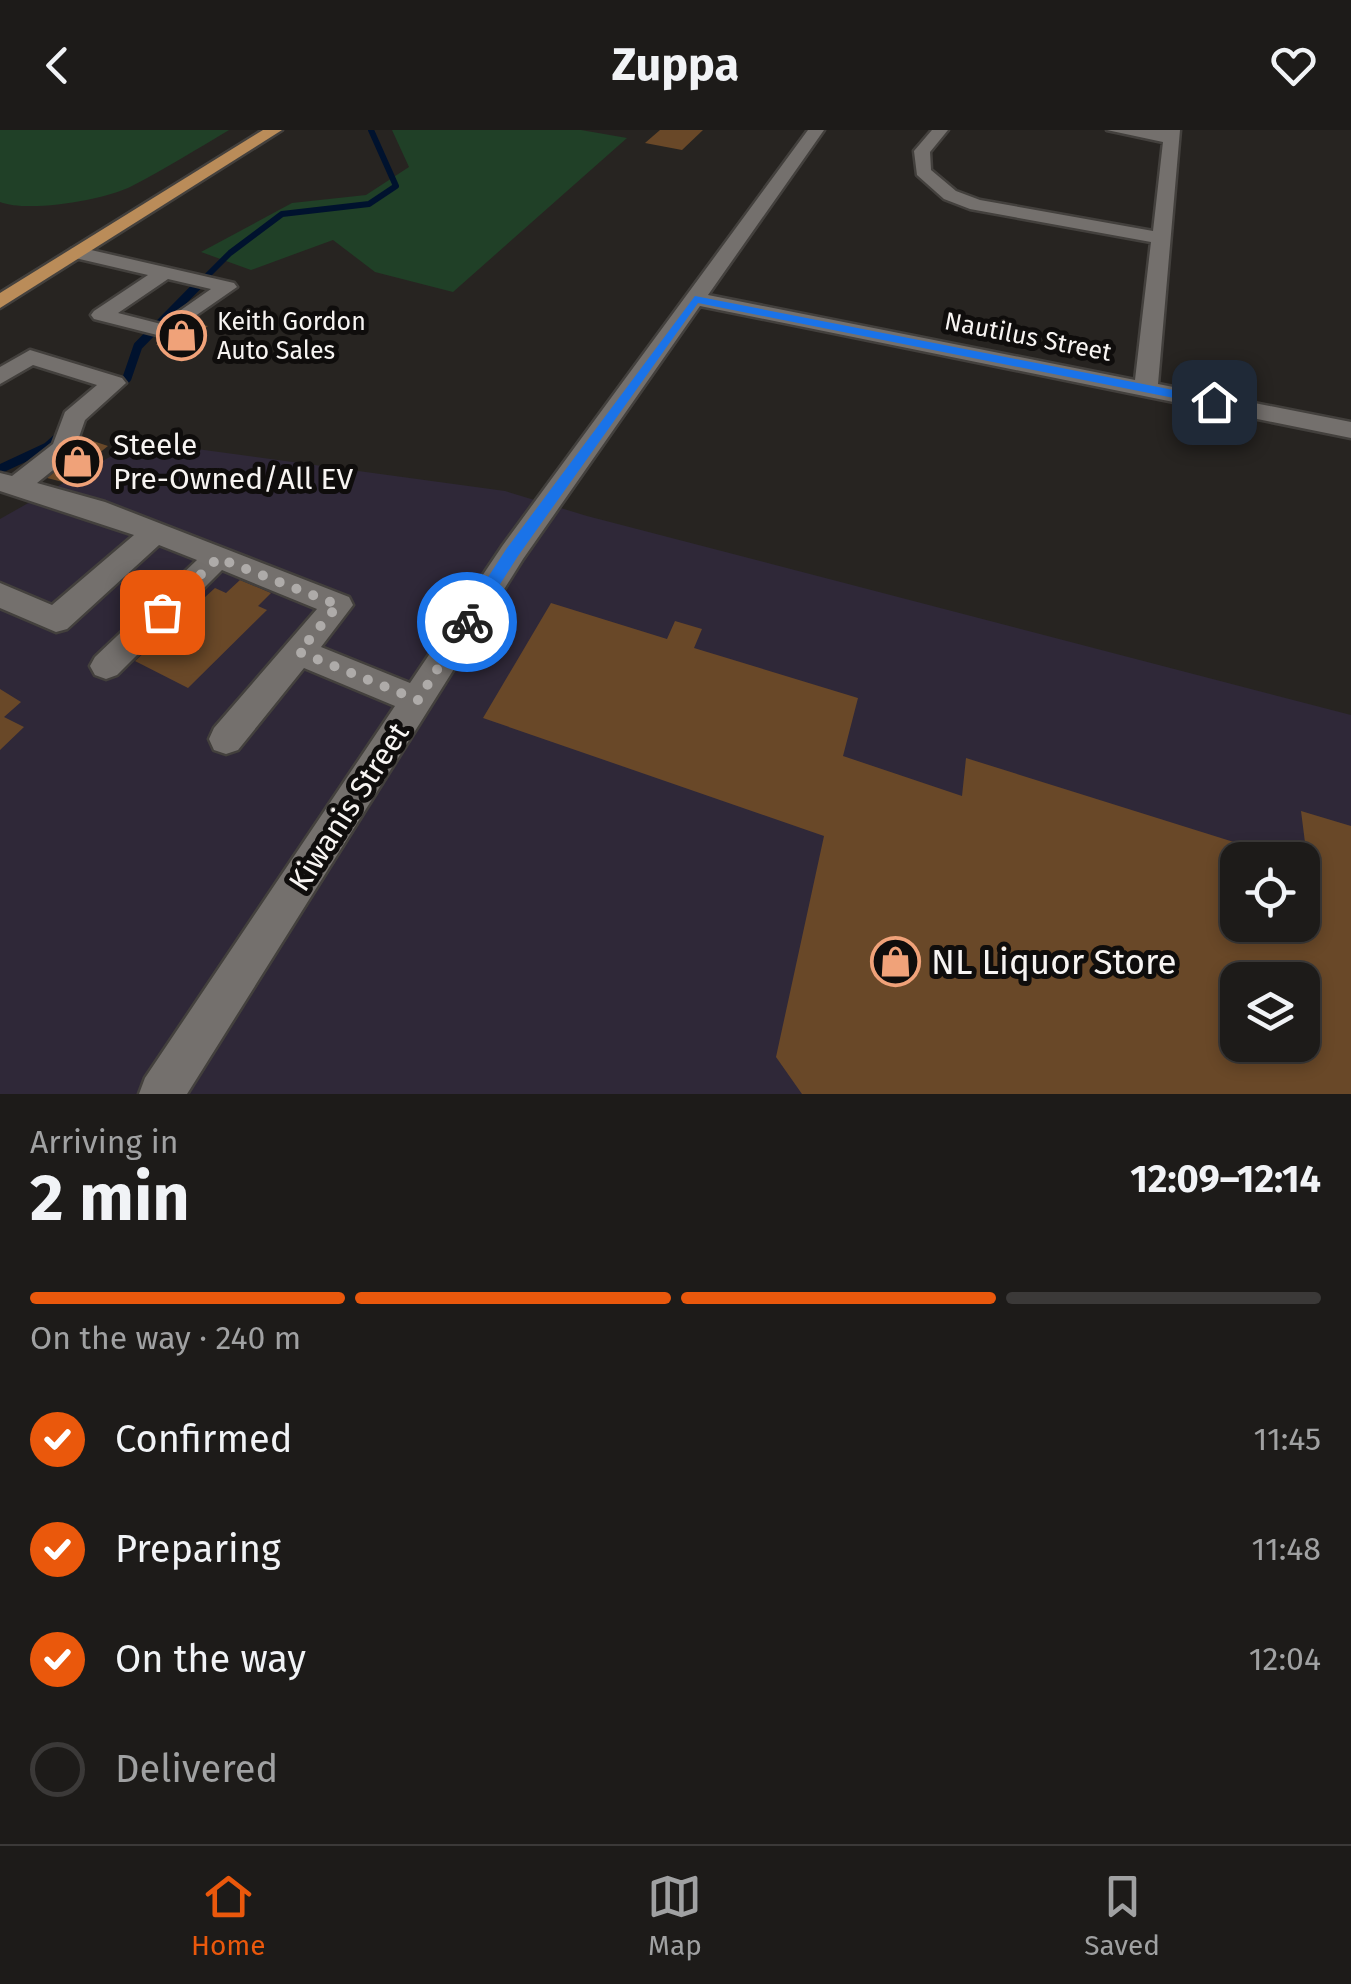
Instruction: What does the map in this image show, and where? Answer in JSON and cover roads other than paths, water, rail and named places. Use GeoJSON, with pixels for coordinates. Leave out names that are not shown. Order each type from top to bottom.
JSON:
{"type":"FeatureCollection","features":[{"type":"Feature","properties":{"kind":"main road"},"geometry":{"type":"LineString","coordinates":[[0,302],[274,130]]}},
{"type":"Feature","properties":{"kind":"street","name":"Kiwanis Street"},"geometry":{"type":"LineString","coordinates":[[162,1094],[513,552],[816,130]]}},
{"type":"Feature","properties":{"kind":"street"},"geometry":{"type":"LineString","coordinates":[[940,130],[922,151],[923,171],[950,195],[976,205],[1161,238]]}},
{"type":"Feature","properties":{"kind":"street"},"geometry":{"type":"LineString","coordinates":[[1114,130],[1171,134],[1146,388]]}},
{"type":"Feature","properties":{"kind":"street"},"geometry":{"type":"LineString","coordinates":[[78,253],[164,273],[227,288],[165,331],[101,316],[164,273]]}},
{"type":"Feature","properties":{"kind":"street","name":"Nautilus Street"},"geometry":{"type":"LineString","coordinates":[[695,300],[1351,430]]}},
{"type":"Feature","properties":{"kind":"street"},"geometry":{"type":"LineString","coordinates":[[0,376],[30,357],[114,382],[74,417],[64,448],[8,485]]}},
{"type":"Feature","properties":{"kind":"street"},"geometry":{"type":"LineString","coordinates":[[8,485],[95,509],[338,605],[226,739]]}},
{"type":"Feature","properties":{"kind":"street"},"geometry":{"type":"LineString","coordinates":[[0,595],[56,620],[155,532]]}},
{"type":"Feature","properties":{"kind":"street"},"geometry":{"type":"LineString","coordinates":[[106,666],[218,558]]}},
{"type":"Feature","properties":{"kind":"street"},"geometry":{"type":"LineString","coordinates":[[299,652],[418,700]]}},
{"type":"Feature","properties":{"kind":"waterway"},"geometry":{"type":"LineString","coordinates":[[200,283],[230,253],[282,214],[369,204],[396,186],[371,130]]}},
{"type":"Feature","properties":{"kind":"waterway"},"geometry":{"type":"LineString","coordinates":[[113,390],[127,378],[138,346],[200,283]]}},
{"type":"Feature","properties":{"kind":"waterway"},"geometry":{"type":"LineString","coordinates":[[197,286],[200,283]]}},
{"type":"Feature","properties":{"kind":"waterway"},"geometry":{"type":"LineString","coordinates":[[0,469],[47,447],[65,431]]}},
{"type":"Feature","properties":{"kind":"place","name":"Keith Gordon Auto Sales"},"geometry":{"type":"Point","coordinates":[182,336]}},
{"type":"Feature","properties":{"kind":"place","name":"Steele Pre-Owned/All EV"},"geometry":{"type":"Point","coordinates":[78,462]}},
{"type":"Feature","properties":{"kind":"place","name":"NL Liquor Store"},"geometry":{"type":"Point","coordinates":[896,962]}}]}
